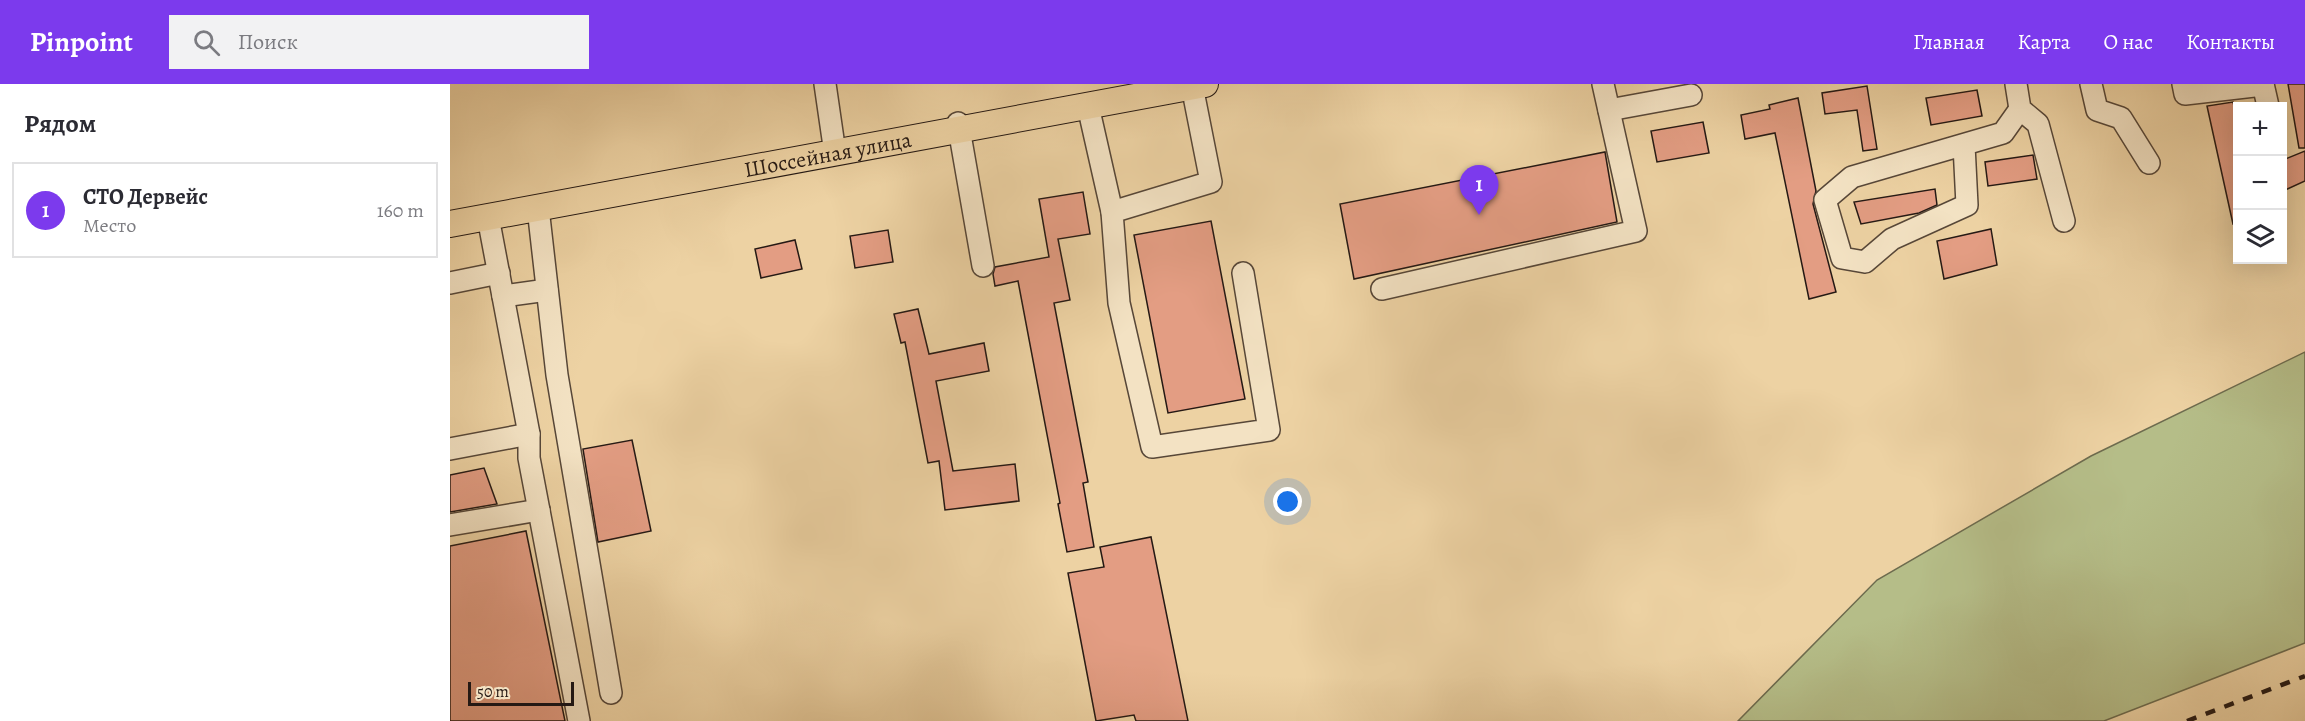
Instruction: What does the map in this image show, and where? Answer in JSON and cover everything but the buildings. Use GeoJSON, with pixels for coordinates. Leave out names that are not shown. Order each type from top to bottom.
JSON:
{"type":"FeatureCollection","features":[{"type":"Feature","properties":{"kind":"main road","name":"Шоссейная улица"},"geometry":{"type":"LineString","coordinates":[[450,224],[959,126],[1163,84]]}},
{"type":"Feature","properties":{"kind":"main road","name":"Шоссейная улица"},"geometry":{"type":"LineString","coordinates":[[959,126],[1088,106],[1198,85]]}},
{"type":"Feature","properties":{"kind":"main road","name":"Шоссейная улица"},"geometry":{"type":"LineString","coordinates":[[450,216],[834,150]]}},
{"type":"Feature","properties":{"kind":"street"},"geometry":{"type":"LineString","coordinates":[[825,84],[834,150]]}},
{"type":"Feature","properties":{"kind":"street"},"geometry":{"type":"LineString","coordinates":[[1382,289],[1636,231],[1603,84]]}},
{"type":"Feature","properties":{"kind":"street"},"geometry":{"type":"LineString","coordinates":[[2016,84],[2020,109],[2038,124],[2064,221]]}},
{"type":"Feature","properties":{"kind":"street"},"geometry":{"type":"LineString","coordinates":[[2091,84],[2097,110],[2121,118],[2149,163]]}},
{"type":"Feature","properties":{"kind":"street"},"geometry":{"type":"LineString","coordinates":[[2183,84],[2185,94],[2263,85],[2267,102]]}},
{"type":"Feature","properties":{"kind":"street"},"geometry":{"type":"LineString","coordinates":[[1112,212],[1211,182],[1198,85]]}},
{"type":"Feature","properties":{"kind":"street"},"geometry":{"type":"LineString","coordinates":[[1609,110],[1691,95]]}},
{"type":"Feature","properties":{"kind":"street"},"geometry":{"type":"LineString","coordinates":[[1088,106],[1112,212],[1119,303],[1152,447],[1269,430],[1243,273]]}},
{"type":"Feature","properties":{"kind":"street"},"geometry":{"type":"LineString","coordinates":[[1964,145],[1967,206],[1892,239],[1865,262],[1842,258],[1825,200],[1852,177],[1964,145],[2003,134],[2020,109]]}},
{"type":"Feature","properties":{"kind":"street"},"geometry":{"type":"LineString","coordinates":[[959,126],[983,266]]}},
{"type":"Feature","properties":{"kind":"street"},"geometry":{"type":"LineString","coordinates":[[538,208],[557,375],[611,693]]}},
{"type":"Feature","properties":{"kind":"street"},"geometry":{"type":"LineString","coordinates":[[488,217],[529,434],[530,458],[539,510],[579,721]]}},
{"type":"Feature","properties":{"kind":"street"},"geometry":{"type":"LineString","coordinates":[[450,284],[499,273]]}},
{"type":"Feature","properties":{"kind":"street"},"geometry":{"type":"LineString","coordinates":[[503,296],[548,290]]}},
{"type":"Feature","properties":{"kind":"street"},"geometry":{"type":"LineString","coordinates":[[450,449],[529,434]]}},
{"type":"Feature","properties":{"kind":"street"},"geometry":{"type":"LineString","coordinates":[[450,525],[539,510]]}},
{"type":"Feature","properties":{"kind":"green space"},"geometry":{"type":"Polygon","coordinates":[[[2305,352],[2305,643],[2104,721],[1738,721],[1877,580],[2091,456],[2305,352]]]}},
{"type":"Feature","properties":{"kind":"railway"},"geometry":{"type":"LineString","coordinates":[[2187,721],[2305,676]]}},
{"type":"Feature","properties":{"kind":"place","name":"СТО Дервейс"},"geometry":{"type":"Point","coordinates":[1479,215]}}]}
